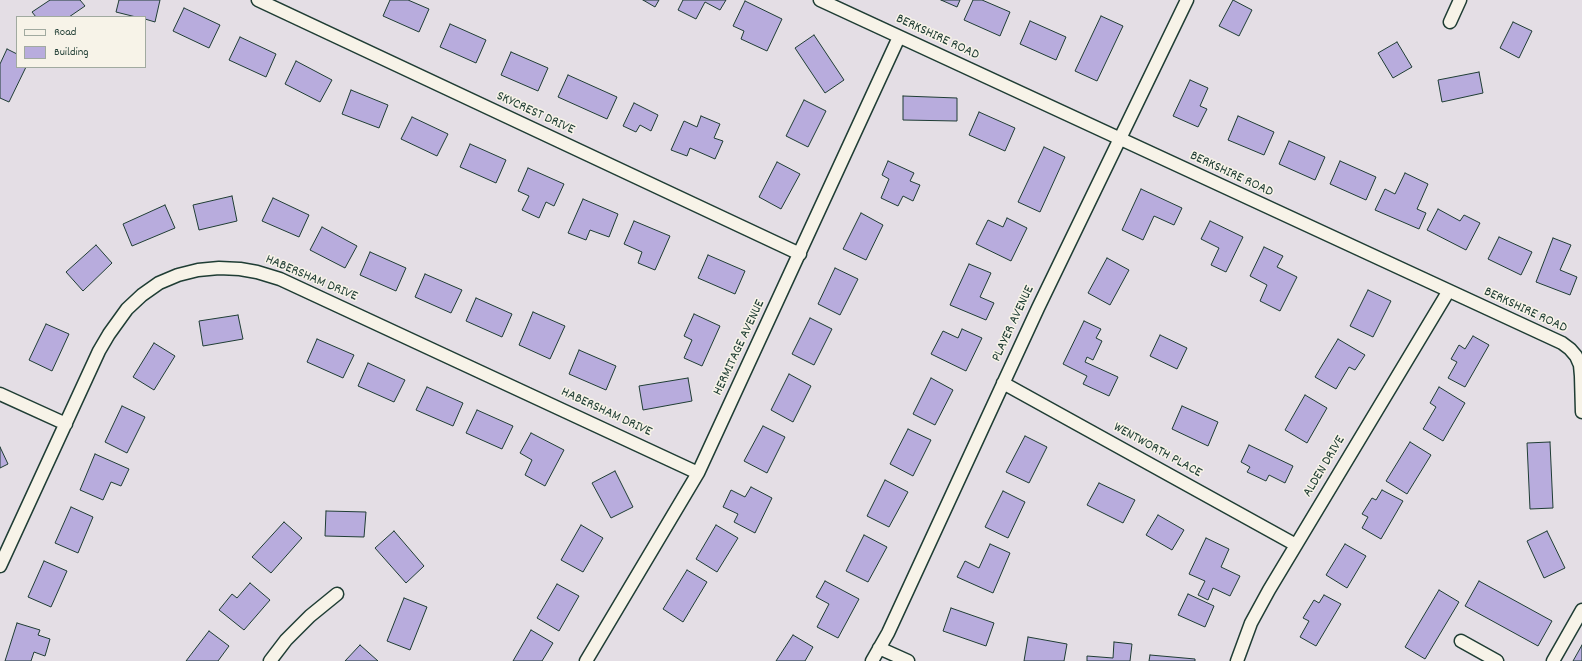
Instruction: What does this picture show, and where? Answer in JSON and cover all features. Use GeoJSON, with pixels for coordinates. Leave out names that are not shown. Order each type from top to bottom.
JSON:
{"type":"FeatureCollection","features":[{"type":"Feature","properties":{"kind":"street","name":"SKYCREST DRIVE"},"geometry":{"type":"LineString","coordinates":[[258,0],[800,254]]}},
{"type":"Feature","properties":{"kind":"street","name":"BERKSHIRE ROAD"},"geometry":{"type":"LineString","coordinates":[[820,0],[1448,292],[1562,343],[1570,349],[1581,365],[1582,412]]}},
{"type":"Feature","properties":{"kind":"street","name":"PLAYER AVENUE"},"geometry":{"type":"LineString","coordinates":[[872,661],[888,633],[1003,383],[1186,0]]}},
{"type":"Feature","properties":{"kind":"street"},"geometry":{"type":"LineString","coordinates":[[1450,22],[1460,0]]}},
{"type":"Feature","properties":{"kind":"street","name":"HERMITAGE AVENUE"},"geometry":{"type":"LineString","coordinates":[[586,661],[698,473],[899,37]]}},
{"type":"Feature","properties":{"kind":"street","name":"HABERSHAM DRIVE"},"geometry":{"type":"LineString","coordinates":[[0,566],[99,351],[127,309],[142,295],[160,283],[178,275],[198,270],[219,268],[240,269],[280,279],[698,473]]}},
{"type":"Feature","properties":{"kind":"street","name":"ALDEN DRIVE"},"geometry":{"type":"LineString","coordinates":[[1237,661],[1251,623],[1269,590],[1448,292]]}},
{"type":"Feature","properties":{"kind":"street","name":"WENTWORTH PLACE"},"geometry":{"type":"LineString","coordinates":[[1003,383],[1296,545]]}},
{"type":"Feature","properties":{"kind":"street"},"geometry":{"type":"LineString","coordinates":[[0,394],[66,424]]}},
{"type":"Feature","properties":{"kind":"street"},"geometry":{"type":"LineString","coordinates":[[270,661],[286,640],[305,621],[337,594]]}},
{"type":"Feature","properties":{"kind":"street"},"geometry":{"type":"LineString","coordinates":[[1553,661],[1582,610]]}},
{"type":"Feature","properties":{"kind":"street"},"geometry":{"type":"LineString","coordinates":[[1461,641],[1497,661]]}},
{"type":"Feature","properties":{"kind":"street"},"geometry":{"type":"LineString","coordinates":[[879,648],[908,661]]}},
{"type":"Feature","properties":{"kind":"building"},"geometry":{"type":"Polygon","coordinates":[[[50,0],[80,0],[85,6],[70,16],[35,16],[32,12],[50,0]]]}},
{"type":"Feature","properties":{"kind":"building"},"geometry":{"type":"Polygon","coordinates":[[[119,0],[160,0],[155,22],[146,19],[146,16],[132,16],[116,12],[119,0]]]}},
{"type":"Feature","properties":{"kind":"building"},"geometry":{"type":"Polygon","coordinates":[[[390,0],[408,0],[429,9],[419,32],[383,16],[390,0]]]}},
{"type":"Feature","properties":{"kind":"building"},"geometry":{"type":"Polygon","coordinates":[[[643,0],[659,0],[655,7],[643,0]]]}},
{"type":"Feature","properties":{"kind":"building"},"geometry":{"type":"Polygon","coordinates":[[[683,0],[726,0],[720,10],[705,2],[696,19],[678,10],[683,0]]]}},
{"type":"Feature","properties":{"kind":"building"},"geometry":{"type":"Polygon","coordinates":[[[941,0],[960,0],[957,7],[941,0]]]}},
{"type":"Feature","properties":{"kind":"building"},"geometry":{"type":"Polygon","coordinates":[[[973,0],[982,0],[1010,12],[1000,36],[964,20],[973,0]]]}},
{"type":"Feature","properties":{"kind":"building"},"geometry":{"type":"Polygon","coordinates":[[[1233,0],[1252,10],[1239,36],[1219,26],[1233,0]]]}},
{"type":"Feature","properties":{"kind":"building"},"geometry":{"type":"Polygon","coordinates":[[[745,1],[782,19],[767,51],[741,39],[744,31],[733,26],[745,1]]]}},
{"type":"Feature","properties":{"kind":"building"},"geometry":{"type":"Polygon","coordinates":[[[184,8],[220,25],[209,48],[173,31],[184,8]]]}},
{"type":"Feature","properties":{"kind":"building"},"geometry":{"type":"Polygon","coordinates":[[[1101,16],[1123,26],[1097,81],[1075,71],[1101,16]]]}},
{"type":"Feature","properties":{"kind":"building"},"geometry":{"type":"Polygon","coordinates":[[[1030,21],[1066,37],[1056,60],[1020,44],[1030,21]]]}},
{"type":"Feature","properties":{"kind":"building"},"geometry":{"type":"Polygon","coordinates":[[[1513,22],[1532,31],[1519,58],[1500,48],[1513,22]]]}},
{"type":"Feature","properties":{"kind":"building"},"geometry":{"type":"Polygon","coordinates":[[[450,24],[486,40],[476,63],[440,47],[450,24]]]}},
{"type":"Feature","properties":{"kind":"building"},"geometry":{"type":"Polygon","coordinates":[[[814,35],[844,80],[825,93],[795,48],[814,35]]]}},
{"type":"Feature","properties":{"kind":"building"},"geometry":{"type":"Polygon","coordinates":[[[240,37],[276,54],[266,77],[229,60],[240,37]]]}},
{"type":"Feature","properties":{"kind":"building"},"geometry":{"type":"Polygon","coordinates":[[[1397,42],[1412,67],[1393,78],[1378,53],[1397,42]]]}},
{"type":"Feature","properties":{"kind":"building"},"geometry":{"type":"Polygon","coordinates":[[[7,49],[16,54],[16,68],[26,68],[9,102],[0,98],[0,64],[7,49]]]}},
{"type":"Feature","properties":{"kind":"building"},"geometry":{"type":"Polygon","coordinates":[[[511,52],[548,68],[538,91],[501,75],[511,52]]]}},
{"type":"Feature","properties":{"kind":"building"},"geometry":{"type":"Polygon","coordinates":[[[296,61],[332,80],[320,102],[285,84],[296,61]]]}},
{"type":"Feature","properties":{"kind":"building"},"geometry":{"type":"Polygon","coordinates":[[[1479,72],[1483,93],[1442,102],[1438,80],[1479,72]]]}},
{"type":"Feature","properties":{"kind":"building"},"geometry":{"type":"Polygon","coordinates":[[[568,75],[617,97],[607,119],[558,97],[568,75]]]}},
{"type":"Feature","properties":{"kind":"building"},"geometry":{"type":"Polygon","coordinates":[[[1190,80],[1208,88],[1200,106],[1207,109],[1198,127],[1173,116],[1190,80]]]}},
{"type":"Feature","properties":{"kind":"building"},"geometry":{"type":"Polygon","coordinates":[[[351,90],[388,105],[379,128],[342,114],[351,90]]]}},
{"type":"Feature","properties":{"kind":"building"},"geometry":{"type":"Polygon","coordinates":[[[903,96],[957,98],[957,121],[903,120],[903,96]]]}},
{"type":"Feature","properties":{"kind":"building"},"geometry":{"type":"Polygon","coordinates":[[[804,100],[826,111],[808,147],[786,136],[804,100]]]}},
{"type":"Feature","properties":{"kind":"building"},"geometry":{"type":"Polygon","coordinates":[[[634,103],[658,115],[651,131],[640,125],[636,132],[623,126],[634,103]]]}},
{"type":"Feature","properties":{"kind":"building"},"geometry":{"type":"Polygon","coordinates":[[[979,112],[1015,128],[1005,151],[969,135],[979,112]]]}},
{"type":"Feature","properties":{"kind":"building"},"geometry":{"type":"Polygon","coordinates":[[[701,116],[720,124],[714,138],[723,141],[715,159],[690,148],[687,156],[671,150],[684,121],[697,127],[701,116]]]}},
{"type":"Feature","properties":{"kind":"building"},"geometry":{"type":"Polygon","coordinates":[[[1238,116],[1274,132],[1264,155],[1228,140],[1238,116]]]}},
{"type":"Feature","properties":{"kind":"building"},"geometry":{"type":"Polygon","coordinates":[[[412,117],[448,134],[437,156],[401,139],[412,117]]]}},
{"type":"Feature","properties":{"kind":"building"},"geometry":{"type":"Polygon","coordinates":[[[1289,141],[1325,157],[1315,180],[1279,164],[1289,141]]]}},
{"type":"Feature","properties":{"kind":"building"},"geometry":{"type":"Polygon","coordinates":[[[470,144],[506,160],[496,183],[460,167],[470,144]]]}},
{"type":"Feature","properties":{"kind":"building"},"geometry":{"type":"Polygon","coordinates":[[[1044,147],[1065,157],[1040,212],[1018,202],[1044,147]]]}},
{"type":"Feature","properties":{"kind":"building"},"geometry":{"type":"Polygon","coordinates":[[[888,161],[914,173],[910,181],[920,185],[913,201],[903,196],[898,206],[881,198],[889,179],[882,175],[888,161]]]}},
{"type":"Feature","properties":{"kind":"building"},"geometry":{"type":"Polygon","coordinates":[[[1340,161],[1376,177],[1366,200],[1330,184],[1340,161]]]}},
{"type":"Feature","properties":{"kind":"building"},"geometry":{"type":"Polygon","coordinates":[[[777,162],[800,174],[781,209],[759,197],[777,162]]]}},
{"type":"Feature","properties":{"kind":"building"},"geometry":{"type":"Polygon","coordinates":[[[528,168],[564,184],[554,206],[546,202],[539,218],[522,210],[529,196],[518,191],[528,168]]]}},
{"type":"Feature","properties":{"kind":"building"},"geometry":{"type":"Polygon","coordinates":[[[1405,173],[1428,184],[1417,209],[1426,213],[1419,229],[1375,210],[1385,189],[1395,194],[1405,173]]]}},
{"type":"Feature","properties":{"kind":"building"},"geometry":{"type":"Polygon","coordinates":[[[1141,189],[1182,208],[1174,225],[1154,216],[1143,240],[1122,230],[1141,189]]]}},
{"type":"Feature","properties":{"kind":"building"},"geometry":{"type":"Polygon","coordinates":[[[232,196],[237,221],[199,230],[193,205],[232,196]]]}},
{"type":"Feature","properties":{"kind":"building"},"geometry":{"type":"Polygon","coordinates":[[[273,198],[309,215],[299,237],[262,221],[273,198]]]}},
{"type":"Feature","properties":{"kind":"building"},"geometry":{"type":"Polygon","coordinates":[[[583,199],[618,214],[609,237],[590,230],[586,240],[568,233],[583,199]]]}},
{"type":"Feature","properties":{"kind":"building"},"geometry":{"type":"Polygon","coordinates":[[[165,205],[175,228],[132,246],[123,224],[165,205]]]}},
{"type":"Feature","properties":{"kind":"building"},"geometry":{"type":"Polygon","coordinates":[[[1438,209],[1460,221],[1464,215],[1480,223],[1466,250],[1427,230],[1438,209]]]}},
{"type":"Feature","properties":{"kind":"building"},"geometry":{"type":"Polygon","coordinates":[[[861,213],[883,225],[866,260],[843,249],[861,213]]]}},
{"type":"Feature","properties":{"kind":"building"},"geometry":{"type":"Polygon","coordinates":[[[1007,218],[1027,228],[1011,261],[976,244],[988,220],[1003,227],[1007,218]]]}},
{"type":"Feature","properties":{"kind":"building"},"geometry":{"type":"Polygon","coordinates":[[[634,221],[670,236],[655,270],[638,263],[642,252],[624,244],[634,221]]]}},
{"type":"Feature","properties":{"kind":"building"},"geometry":{"type":"Polygon","coordinates":[[[1210,221],[1243,237],[1226,272],[1211,265],[1219,248],[1201,239],[1210,221]]]}},
{"type":"Feature","properties":{"kind":"building"},"geometry":{"type":"Polygon","coordinates":[[[322,227],[357,246],[345,268],[310,250],[322,227]]]}},
{"type":"Feature","properties":{"kind":"building"},"geometry":{"type":"Polygon","coordinates":[[[1499,237],[1532,252],[1521,275],[1488,259],[1499,237]]]}},
{"type":"Feature","properties":{"kind":"building"},"geometry":{"type":"Polygon","coordinates":[[[1553,238],[1571,245],[1560,270],[1577,277],[1570,295],[1536,282],[1553,238]]]}},
{"type":"Feature","properties":{"kind":"building"},"geometry":{"type":"Polygon","coordinates":[[[96,245],[112,263],[83,291],[66,272],[96,245]]]}},
{"type":"Feature","properties":{"kind":"building"},"geometry":{"type":"Polygon","coordinates":[[[1264,247],[1283,256],[1277,267],[1297,277],[1280,311],[1260,301],[1267,285],[1250,276],[1264,247]]]}},
{"type":"Feature","properties":{"kind":"building"},"geometry":{"type":"Polygon","coordinates":[[[370,252],[406,268],[396,291],[360,275],[370,252]]]}},
{"type":"Feature","properties":{"kind":"building"},"geometry":{"type":"Polygon","coordinates":[[[708,255],[745,271],[735,294],[698,278],[708,255]]]}},
{"type":"Feature","properties":{"kind":"building"},"geometry":{"type":"Polygon","coordinates":[[[1107,258],[1129,270],[1110,305],[1088,293],[1107,258]]]}},
{"type":"Feature","properties":{"kind":"building"},"geometry":{"type":"Polygon","coordinates":[[[969,264],[991,273],[980,297],[994,303],[986,320],[950,305],[969,264]]]}},
{"type":"Feature","properties":{"kind":"building"},"geometry":{"type":"Polygon","coordinates":[[[835,268],[858,279],[840,315],[818,304],[835,268]]]}},
{"type":"Feature","properties":{"kind":"building"},"geometry":{"type":"Polygon","coordinates":[[[425,274],[462,290],[451,313],[415,297],[425,274]]]}},
{"type":"Feature","properties":{"kind":"building"},"geometry":{"type":"Polygon","coordinates":[[[1368,290],[1391,301],[1373,337],[1350,326],[1368,290]]]}},
{"type":"Feature","properties":{"kind":"building"},"geometry":{"type":"Polygon","coordinates":[[[476,298],[512,314],[502,337],[466,321],[476,298]]]}},
{"type":"Feature","properties":{"kind":"building"},"geometry":{"type":"Polygon","coordinates":[[[533,312],[565,326],[550,359],[519,345],[533,312]]]}},
{"type":"Feature","properties":{"kind":"building"},"geometry":{"type":"Polygon","coordinates":[[[694,314],[720,326],[702,366],[684,358],[692,340],[684,336],[694,314]]]}},
{"type":"Feature","properties":{"kind":"building"},"geometry":{"type":"Polygon","coordinates":[[[238,315],[243,339],[203,346],[199,321],[238,315]]]}},
{"type":"Feature","properties":{"kind":"building"},"geometry":{"type":"Polygon","coordinates":[[[810,318],[832,329],[814,365],[792,354],[810,318]]]}},
{"type":"Feature","properties":{"kind":"building"},"geometry":{"type":"Polygon","coordinates":[[[1084,321],[1101,329],[1096,338],[1102,341],[1093,360],[1087,357],[1085,362],[1118,377],[1109,396],[1083,384],[1087,376],[1063,364],[1084,321]]]}},
{"type":"Feature","properties":{"kind":"building"},"geometry":{"type":"Polygon","coordinates":[[[46,324],[69,334],[52,371],[29,360],[46,324]]]}},
{"type":"Feature","properties":{"kind":"building"},"geometry":{"type":"Polygon","coordinates":[[[962,329],[982,338],[966,371],[931,354],[943,331],[958,338],[962,329]]]}},
{"type":"Feature","properties":{"kind":"building"},"geometry":{"type":"Polygon","coordinates":[[[1160,335],[1187,348],[1177,369],[1150,356],[1160,335]]]}},
{"type":"Feature","properties":{"kind":"building"},"geometry":{"type":"Polygon","coordinates":[[[1473,336],[1489,345],[1465,387],[1448,378],[1457,362],[1451,359],[1459,345],[1465,349],[1473,336]]]}},
{"type":"Feature","properties":{"kind":"building"},"geometry":{"type":"Polygon","coordinates":[[[317,339],[354,355],[343,378],[307,362],[317,339]]]}},
{"type":"Feature","properties":{"kind":"building"},"geometry":{"type":"Polygon","coordinates":[[[1338,339],[1365,355],[1355,370],[1349,367],[1336,389],[1315,377],[1338,339]]]}},
{"type":"Feature","properties":{"kind":"building"},"geometry":{"type":"Polygon","coordinates":[[[154,343],[175,356],[154,390],[133,377],[154,343]]]}},
{"type":"Feature","properties":{"kind":"building"},"geometry":{"type":"Polygon","coordinates":[[[579,350],[616,366],[606,390],[569,374],[579,350]]]}},
{"type":"Feature","properties":{"kind":"building"},"geometry":{"type":"Polygon","coordinates":[[[368,363],[405,380],[394,402],[358,386],[368,363]]]}},
{"type":"Feature","properties":{"kind":"building"},"geometry":{"type":"Polygon","coordinates":[[[789,374],[811,386],[793,422],[771,410],[789,374]]]}},
{"type":"Feature","properties":{"kind":"building"},"geometry":{"type":"Polygon","coordinates":[[[688,378],[692,401],[643,410],[639,386],[688,378]]]}},
{"type":"Feature","properties":{"kind":"building"},"geometry":{"type":"Polygon","coordinates":[[[931,378],[953,390],[935,425],[913,414],[931,378]]]}},
{"type":"Feature","properties":{"kind":"building"},"geometry":{"type":"Polygon","coordinates":[[[427,387],[463,403],[453,426],[416,410],[427,387]]]}},
{"type":"Feature","properties":{"kind":"building"},"geometry":{"type":"Polygon","coordinates":[[[1439,387],[1465,403],[1443,441],[1423,429],[1436,407],[1430,403],[1439,387]]]}},
{"type":"Feature","properties":{"kind":"building"},"geometry":{"type":"Polygon","coordinates":[[[1305,395],[1327,408],[1307,443],[1285,430],[1305,395]]]}},
{"type":"Feature","properties":{"kind":"building"},"geometry":{"type":"Polygon","coordinates":[[[122,406],[145,417],[127,453],[105,442],[122,406]]]}},
{"type":"Feature","properties":{"kind":"building"},"geometry":{"type":"Polygon","coordinates":[[[1182,406],[1218,422],[1208,446],[1172,429],[1182,406]]]}},
{"type":"Feature","properties":{"kind":"building"},"geometry":{"type":"Polygon","coordinates":[[[477,410],[513,426],[502,449],[466,433],[477,410]]]}},
{"type":"Feature","properties":{"kind":"building"},"geometry":{"type":"Polygon","coordinates":[[[763,426],[785,437],[767,473],[744,461],[763,426]]]}},
{"type":"Feature","properties":{"kind":"building"},"geometry":{"type":"Polygon","coordinates":[[[908,429],[931,440],[913,476],[890,464],[908,429]]]}},
{"type":"Feature","properties":{"kind":"building"},"geometry":{"type":"Polygon","coordinates":[[[531,433],[564,450],[545,486],[525,475],[532,460],[520,453],[531,433]]]}},
{"type":"Feature","properties":{"kind":"building"},"geometry":{"type":"Polygon","coordinates":[[[1025,436],[1047,447],[1029,483],[1006,472],[1025,436]]]}},
{"type":"Feature","properties":{"kind":"building"},"geometry":{"type":"Polygon","coordinates":[[[1410,442],[1431,455],[1407,494],[1386,481],[1410,442]]]}},
{"type":"Feature","properties":{"kind":"building"},"geometry":{"type":"Polygon","coordinates":[[[1550,442],[1553,508],[1530,509],[1527,443],[1550,442]]]}},
{"type":"Feature","properties":{"kind":"building"},"geometry":{"type":"Polygon","coordinates":[[[1249,445],[1293,466],[1285,483],[1269,475],[1266,481],[1247,472],[1250,467],[1241,462],[1249,445]]]}},
{"type":"Feature","properties":{"kind":"building"},"geometry":{"type":"Polygon","coordinates":[[[0,447],[8,464],[0,468],[0,447]]]}},
{"type":"Feature","properties":{"kind":"building"},"geometry":{"type":"Polygon","coordinates":[[[95,454],[129,469],[121,486],[111,482],[103,500],[80,490],[95,454]]]}},
{"type":"Feature","properties":{"kind":"building"},"geometry":{"type":"Polygon","coordinates":[[[615,471],[633,507],[611,518],[592,483],[615,471]]]}},
{"type":"Feature","properties":{"kind":"building"},"geometry":{"type":"Polygon","coordinates":[[[885,480],[908,492],[889,527],[867,516],[885,480]]]}},
{"type":"Feature","properties":{"kind":"building"},"geometry":{"type":"Polygon","coordinates":[[[1099,483],[1135,500],[1123,523],[1087,505],[1099,483]]]}},
{"type":"Feature","properties":{"kind":"building"},"geometry":{"type":"Polygon","coordinates":[[[751,487],[772,498],[755,533],[734,522],[738,514],[723,507],[731,490],[745,497],[751,487]]]}},
{"type":"Feature","properties":{"kind":"building"},"geometry":{"type":"Polygon","coordinates":[[[1382,490],[1403,501],[1381,539],[1362,528],[1368,517],[1362,514],[1372,498],[1376,500],[1382,490]]]}},
{"type":"Feature","properties":{"kind":"building"},"geometry":{"type":"Polygon","coordinates":[[[1003,491],[1025,502],[1008,538],[985,527],[1003,491]]]}},
{"type":"Feature","properties":{"kind":"building"},"geometry":{"type":"Polygon","coordinates":[[[71,507],[93,517],[78,553],[55,543],[71,507]]]}},
{"type":"Feature","properties":{"kind":"building"},"geometry":{"type":"Polygon","coordinates":[[[326,511],[366,512],[364,537],[325,536],[326,511]]]}},
{"type":"Feature","properties":{"kind":"building"},"geometry":{"type":"Polygon","coordinates":[[[1158,515],[1184,530],[1172,550],[1146,535],[1158,515]]]}},
{"type":"Feature","properties":{"kind":"building"},"geometry":{"type":"Polygon","coordinates":[[[284,522],[302,538],[271,573],[252,557],[284,522]]]}},
{"type":"Feature","properties":{"kind":"building"},"geometry":{"type":"Polygon","coordinates":[[[581,525],[603,538],[583,572],[561,560],[581,525]]]}},
{"type":"Feature","properties":{"kind":"building"},"geometry":{"type":"Polygon","coordinates":[[[716,525],[738,538],[717,572],[696,559],[716,525]]]}},
{"type":"Feature","properties":{"kind":"building"},"geometry":{"type":"Polygon","coordinates":[[[394,531],[424,566],[406,583],[375,548],[394,531]]]}},
{"type":"Feature","properties":{"kind":"building"},"geometry":{"type":"Polygon","coordinates":[[[1547,531],[1565,568],[1544,578],[1527,541],[1547,531]]]}},
{"type":"Feature","properties":{"kind":"building"},"geometry":{"type":"Polygon","coordinates":[[[864,535],[887,547],[868,582],[846,571],[864,535]]]}},
{"type":"Feature","properties":{"kind":"building"},"geometry":{"type":"Polygon","coordinates":[[[1206,538],[1229,549],[1221,567],[1240,576],[1230,596],[1213,588],[1208,600],[1198,595],[1205,581],[1189,574],[1206,538]]]}},
{"type":"Feature","properties":{"kind":"building"},"geometry":{"type":"Polygon","coordinates":[[[990,544],[1010,553],[993,593],[957,577],[965,561],[979,568],[990,544]]]}},
{"type":"Feature","properties":{"kind":"building"},"geometry":{"type":"Polygon","coordinates":[[[1345,544],[1366,556],[1347,588],[1326,575],[1345,544]]]}},
{"type":"Feature","properties":{"kind":"building"},"geometry":{"type":"Polygon","coordinates":[[[44,561],[67,571],[51,607],[28,597],[44,561]]]}},
{"type":"Feature","properties":{"kind":"building"},"geometry":{"type":"Polygon","coordinates":[[[687,570],[707,582],[683,622],[663,609],[687,570]]]}},
{"type":"Feature","properties":{"kind":"building"},"geometry":{"type":"Polygon","coordinates":[[[825,581],[859,599],[838,638],[817,627],[829,604],[816,597],[825,581]]]}},
{"type":"Feature","properties":{"kind":"building"},"geometry":{"type":"Polygon","coordinates":[[[1479,581],[1552,621],[1538,646],[1465,606],[1479,581]]]}},
{"type":"Feature","properties":{"kind":"building"},"geometry":{"type":"Polygon","coordinates":[[[250,583],[270,600],[244,630],[219,610],[232,594],[237,598],[250,583]]]}},
{"type":"Feature","properties":{"kind":"building"},"geometry":{"type":"Polygon","coordinates":[[[557,584],[579,596],[559,631],[537,618],[557,584]]]}},
{"type":"Feature","properties":{"kind":"building"},"geometry":{"type":"Polygon","coordinates":[[[1439,590],[1459,602],[1425,659],[1405,647],[1439,590]]]}},
{"type":"Feature","properties":{"kind":"building"},"geometry":{"type":"Polygon","coordinates":[[[1188,594],[1214,606],[1205,627],[1178,615],[1188,594]]]}},
{"type":"Feature","properties":{"kind":"building"},"geometry":{"type":"Polygon","coordinates":[[[1324,595],[1341,604],[1316,646],[1300,637],[1309,621],[1303,618],[1314,600],[1319,603],[1324,595]]]}},
{"type":"Feature","properties":{"kind":"building"},"geometry":{"type":"Polygon","coordinates":[[[404,598],[427,607],[410,650],[387,641],[404,598]]]}},
{"type":"Feature","properties":{"kind":"building"},"geometry":{"type":"Polygon","coordinates":[[[951,608],[994,623],[986,646],[943,631],[951,608]]]}},
{"type":"Feature","properties":{"kind":"building"},"geometry":{"type":"Polygon","coordinates":[[[17,623],[40,630],[38,635],[50,639],[45,656],[34,652],[31,661],[5,661],[17,623]]]}},
{"type":"Feature","properties":{"kind":"building"},"geometry":{"type":"Polygon","coordinates":[[[531,630],[553,643],[542,661],[513,661],[531,630]]]}},
{"type":"Feature","properties":{"kind":"building"},"geometry":{"type":"Polygon","coordinates":[[[209,631],[229,646],[218,661],[186,661],[209,631]]]}},
{"type":"Feature","properties":{"kind":"building"},"geometry":{"type":"Polygon","coordinates":[[[793,635],[813,647],[805,661],[776,661],[793,635]]]}},
{"type":"Feature","properties":{"kind":"building"},"geometry":{"type":"Polygon","coordinates":[[[1028,637],[1067,644],[1064,661],[1024,661],[1028,637]]]}},
{"type":"Feature","properties":{"kind":"building"},"geometry":{"type":"Polygon","coordinates":[[[1114,642],[1132,644],[1130,661],[1087,661],[1087,656],[1113,658],[1114,642]]]}},
{"type":"Feature","properties":{"kind":"building"},"geometry":{"type":"Polygon","coordinates":[[[360,645],[378,661],[345,661],[360,645]]]}},
{"type":"Feature","properties":{"kind":"building"},"geometry":{"type":"Polygon","coordinates":[[[1582,645],[1582,661],[1573,661],[1582,645]]]}},
{"type":"Feature","properties":{"kind":"building"},"geometry":{"type":"Polygon","coordinates":[[[1150,655],[1195,659],[1195,661],[1149,661],[1150,655]]]}}]}
